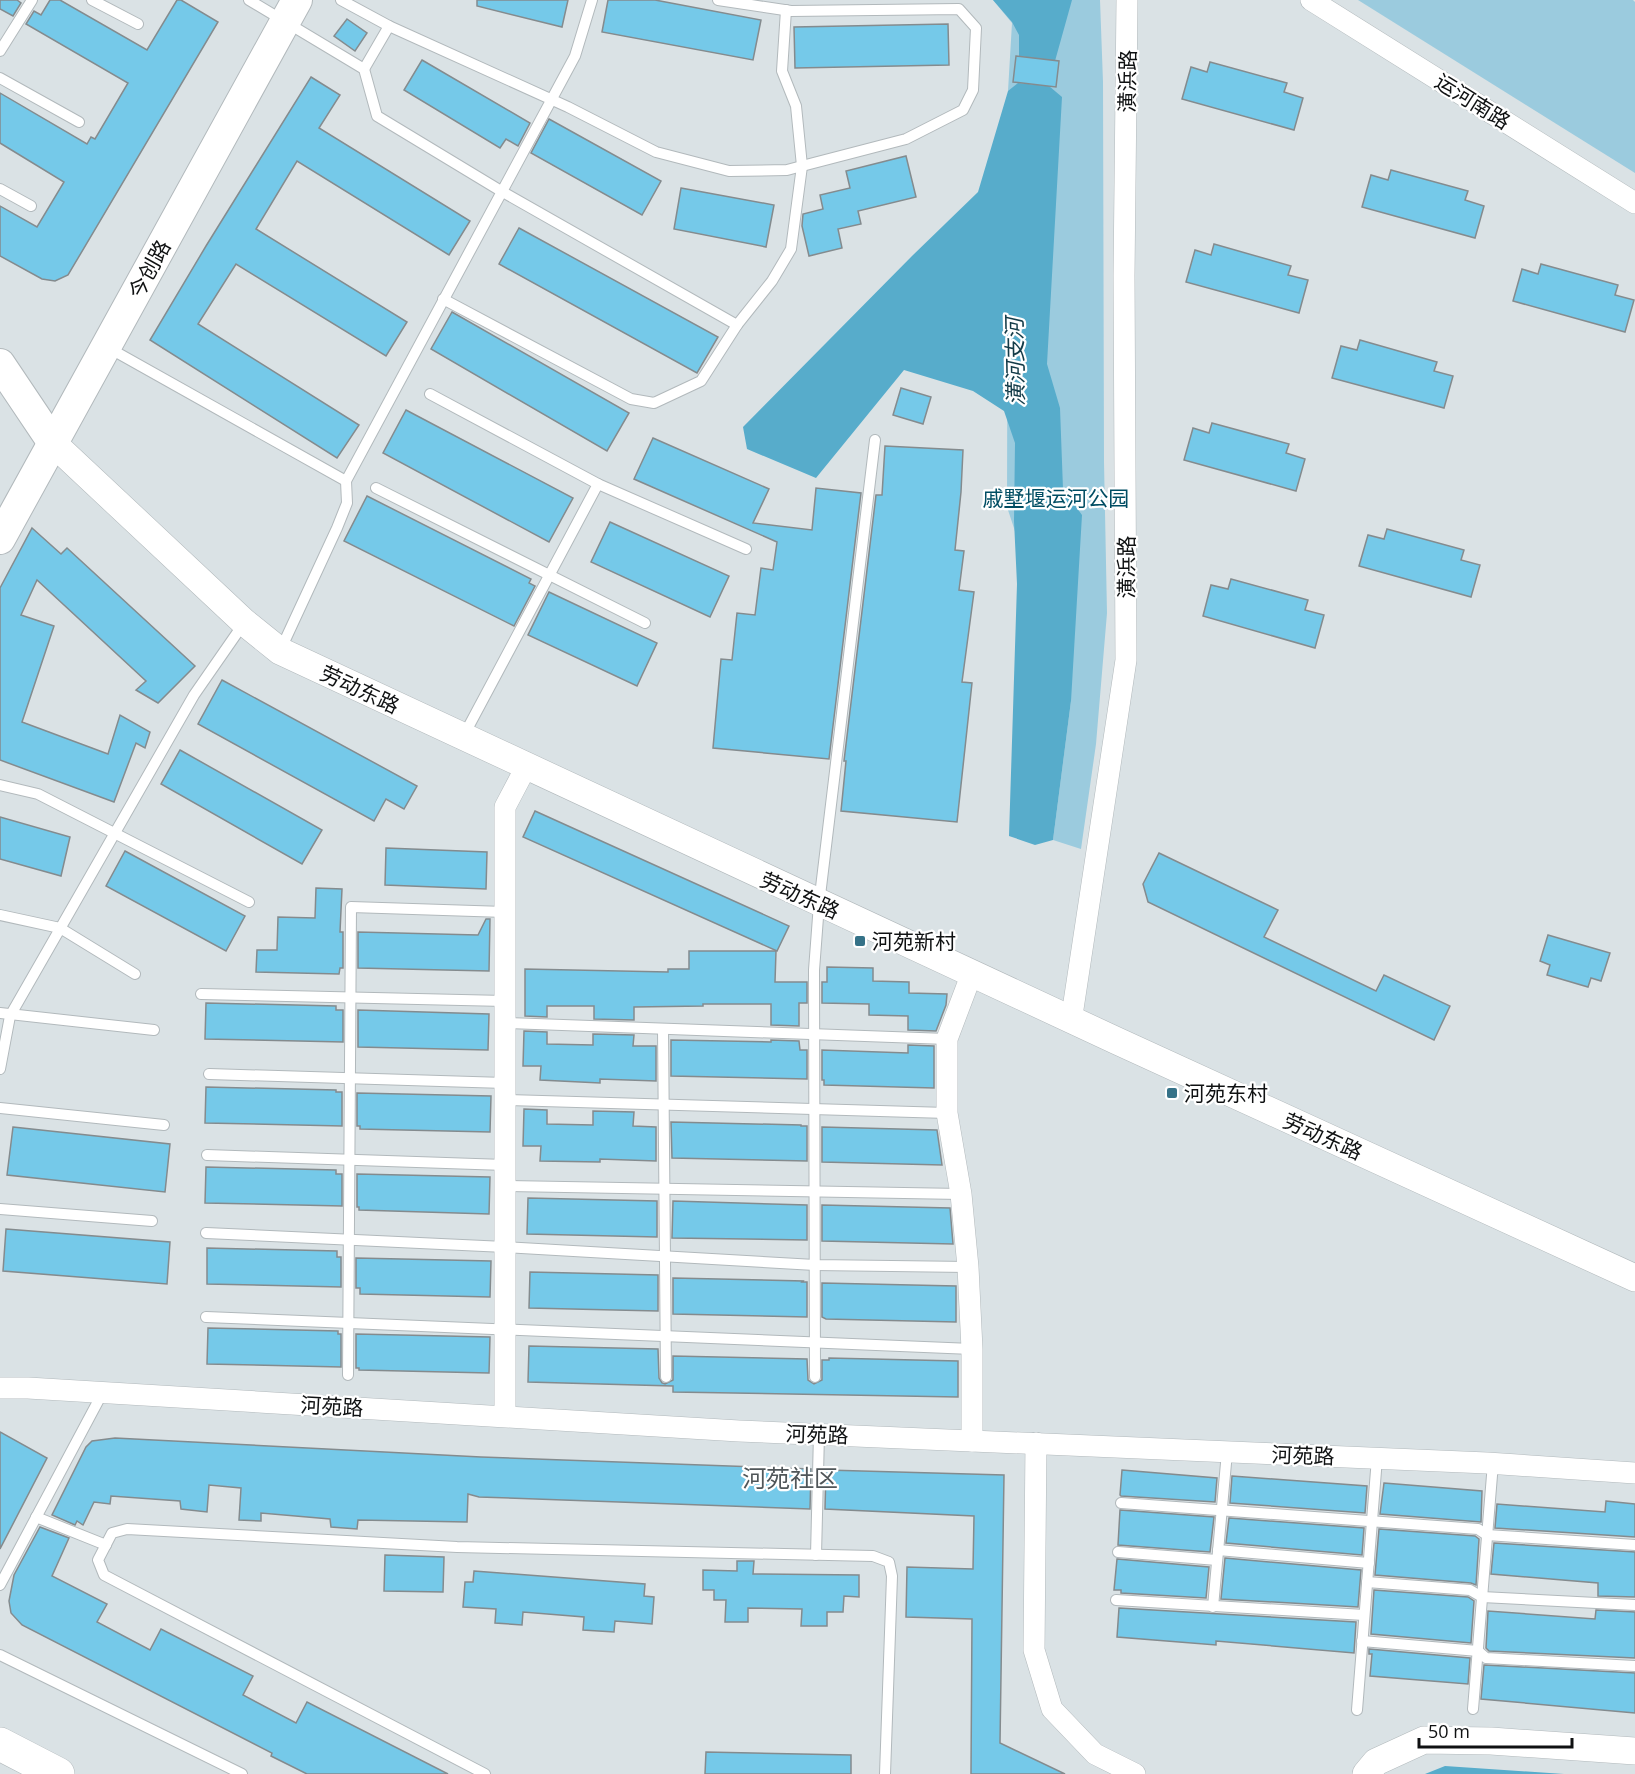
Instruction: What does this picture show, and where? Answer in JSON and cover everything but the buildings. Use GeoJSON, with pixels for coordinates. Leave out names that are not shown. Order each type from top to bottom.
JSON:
{"type":"FeatureCollection","features":[{"type":"Feature","properties":{"kind":"main road","name":"今创路"},"geometry":{"type":"LineString","coordinates":[[0,538],[290,11]]}},
{"type":"Feature","properties":{"kind":"main road","name":"劳动东路"},"geometry":{"type":"LineString","coordinates":[[0,364],[53,443]]}},
{"type":"Feature","properties":{"kind":"main road","name":"劳动东路"},"geometry":{"type":"LineString","coordinates":[[0,400],[53,443]]}},
{"type":"Feature","properties":{"kind":"main road"},"geometry":{"type":"LineString","coordinates":[[0,1744],[58,1774]]}},
{"type":"Feature","properties":{"kind":"street","name":"潢浜路"},"geometry":{"type":"LineString","coordinates":[[1071,1022],[1126,660],[1124,276],[1127,0]]}},
{"type":"Feature","properties":{"kind":"street","name":"运河南路"},"geometry":{"type":"LineString","coordinates":[[1311,0],[1635,203]]}},
{"type":"Feature","properties":{"kind":"street","name":"劳动东路"},"geometry":{"type":"LineString","coordinates":[[53,443],[244,622],[280,651],[819,904],[972,973],[1071,1022],[1635,1278]]}},
{"type":"Feature","properties":{"kind":"street"},"geometry":{"type":"LineString","coordinates":[[505,1416],[505,807],[526,767]]}},
{"type":"Feature","properties":{"kind":"street"},"geometry":{"type":"LineString","coordinates":[[972,973],[946,1039],[946,1113],[961,1194],[968,1267],[972,1349],[972,1441]]}},
{"type":"Feature","properties":{"kind":"street","name":"河苑路"},"geometry":{"type":"LineString","coordinates":[[0,1388],[819,1434],[1493,1463],[1635,1473]]}},
{"type":"Feature","properties":{"kind":"street"},"geometry":{"type":"LineString","coordinates":[[1036,1443],[1034,1650],[1052,1709],[1095,1754],[1135,1774]]}},
{"type":"Feature","properties":{"kind":"street"},"geometry":{"type":"LineString","coordinates":[[1366,1774],[1376,1762],[1424,1740],[1491,1741],[1635,1751]]}},
{"type":"Feature","properties":{"kind":"lane"},"geometry":{"type":"LineString","coordinates":[[0,51],[32,0]]}},
{"type":"Feature","properties":{"kind":"lane"},"geometry":{"type":"LineString","coordinates":[[92,0],[138,24]]}},
{"type":"Feature","properties":{"kind":"lane"},"geometry":{"type":"LineString","coordinates":[[249,0],[290,11],[364,69],[377,116],[501,191],[737,325]]}},
{"type":"Feature","properties":{"kind":"lane"},"geometry":{"type":"LineString","coordinates":[[341,0],[389,26],[551,100],[656,152],[729,171],[787,170],[906,139],[963,111],[973,90],[976,28],[959,9],[786,10],[718,0]]}},
{"type":"Feature","properties":{"kind":"lane"},"geometry":{"type":"LineString","coordinates":[[280,651],[347,503],[346,482],[575,56],[592,0]]}},
{"type":"Feature","properties":{"kind":"lane"},"geometry":{"type":"LineString","coordinates":[[443,299],[631,399],[654,403],[701,381],[737,325],[772,281],[791,249],[802,166],[796,106],[782,71],[786,10]]}},
{"type":"Feature","properties":{"kind":"lane"},"geometry":{"type":"LineString","coordinates":[[364,69],[389,26]]}},
{"type":"Feature","properties":{"kind":"lane"},"geometry":{"type":"LineString","coordinates":[[0,78],[79,122]]}},
{"type":"Feature","properties":{"kind":"lane"},"geometry":{"type":"LineString","coordinates":[[0,189],[31,206]]}},
{"type":"Feature","properties":{"kind":"lane"},"geometry":{"type":"LineString","coordinates":[[106,347],[346,482]]}},
{"type":"Feature","properties":{"kind":"lane"},"geometry":{"type":"LineString","coordinates":[[430,394],[598,484],[746,549]]}},
{"type":"Feature","properties":{"kind":"lane"},"geometry":{"type":"LineString","coordinates":[[815,1377],[814,970],[819,904],[874,440]]}},
{"type":"Feature","properties":{"kind":"lane"},"geometry":{"type":"LineString","coordinates":[[462,737],[598,484]]}},
{"type":"Feature","properties":{"kind":"lane"},"geometry":{"type":"LineString","coordinates":[[376,488],[645,623]]}},
{"type":"Feature","properties":{"kind":"lane"},"geometry":{"type":"LineString","coordinates":[[0,1069],[5,1015],[60,928],[194,694],[244,622]]}},
{"type":"Feature","properties":{"kind":"lane"},"geometry":{"type":"LineString","coordinates":[[0,785],[38,794],[249,902]]}},
{"type":"Feature","properties":{"kind":"lane"},"geometry":{"type":"LineString","coordinates":[[348,1375],[351,907],[505,912]]}},
{"type":"Feature","properties":{"kind":"lane"},"geometry":{"type":"LineString","coordinates":[[0,915],[60,928],[135,974]]}},
{"type":"Feature","properties":{"kind":"lane"},"geometry":{"type":"LineString","coordinates":[[201,993],[505,1001]]}},
{"type":"Feature","properties":{"kind":"lane"},"geometry":{"type":"LineString","coordinates":[[5,1015],[154,1030]]}},
{"type":"Feature","properties":{"kind":"lane"},"geometry":{"type":"LineString","coordinates":[[505,1023],[946,1039]]}},
{"type":"Feature","properties":{"kind":"lane"},"geometry":{"type":"LineString","coordinates":[[663,1029],[666,1377]]}},
{"type":"Feature","properties":{"kind":"lane"},"geometry":{"type":"LineString","coordinates":[[209,1074],[350,1079],[664,1105],[946,1113]]}},
{"type":"Feature","properties":{"kind":"lane"},"geometry":{"type":"LineString","coordinates":[[0,1108],[164,1125]]}},
{"type":"Feature","properties":{"kind":"lane"},"geometry":{"type":"LineString","coordinates":[[207,1155],[349,1160],[664,1189],[961,1194]]}},
{"type":"Feature","properties":{"kind":"lane"},"geometry":{"type":"LineString","coordinates":[[0,1209],[152,1221]]}},
{"type":"Feature","properties":{"kind":"lane"},"geometry":{"type":"LineString","coordinates":[[206,1233],[815,1265],[968,1267]]}},
{"type":"Feature","properties":{"kind":"lane"},"geometry":{"type":"LineString","coordinates":[[206,1317],[972,1349]]}},
{"type":"Feature","properties":{"kind":"lane"},"geometry":{"type":"LineString","coordinates":[[0,1585],[103,1392]]}},
{"type":"Feature","properties":{"kind":"lane"},"geometry":{"type":"LineString","coordinates":[[816,1555],[819,1434]]}},
{"type":"Feature","properties":{"kind":"lane"},"geometry":{"type":"LineString","coordinates":[[1213,1607],[1227,1452]]}},
{"type":"Feature","properties":{"kind":"lane"},"geometry":{"type":"LineString","coordinates":[[1357,1710],[1377,1458]]}},
{"type":"Feature","properties":{"kind":"lane"},"geometry":{"type":"LineString","coordinates":[[1473,1709],[1493,1463]]}},
{"type":"Feature","properties":{"kind":"lane"},"geometry":{"type":"LineString","coordinates":[[1121,1503],[1478,1529],[1487,1535],[1635,1545]]}},
{"type":"Feature","properties":{"kind":"lane"},"geometry":{"type":"LineString","coordinates":[[36,1517],[106,1545]]}},
{"type":"Feature","properties":{"kind":"lane"},"geometry":{"type":"LineString","coordinates":[[485,1774],[104,1575],[98,1560],[112,1533],[127,1529],[457,1547],[873,1556],[889,1562],[892,1576],[885,1774]]}},
{"type":"Feature","properties":{"kind":"lane"},"geometry":{"type":"LineString","coordinates":[[1118,1552],[1368,1563]]}},
{"type":"Feature","properties":{"kind":"lane"},"geometry":{"type":"LineString","coordinates":[[1367,1582],[1470,1590],[1482,1597],[1635,1605]]}},
{"type":"Feature","properties":{"kind":"lane"},"geometry":{"type":"LineString","coordinates":[[1116,1600],[1364,1615]]}},
{"type":"Feature","properties":{"kind":"lane"},"geometry":{"type":"LineString","coordinates":[[1362,1641],[1478,1651],[1486,1658],[1635,1666]]}},
{"type":"Feature","properties":{"kind":"lane"},"geometry":{"type":"LineString","coordinates":[[0,1655],[242,1774]]}},
{"type":"Feature","properties":{"kind":"green space","name":"戚墅堰运河公园"},"geometry":{"type":"Polygon","coordinates":[[[993,0],[1100,0],[1103,82],[1104,462],[1107,613],[1096,744],[1081,849],[1053,840],[1071,701],[1007,507],[1008,91],[1012,23],[993,0]]]}},
{"type":"Feature","properties":{"kind":"green space"},"geometry":{"type":"Polygon","coordinates":[[[1358,0],[1633,0],[1635,2],[1635,173],[1358,0]]]}},
{"type":"Feature","properties":{"kind":"water"},"geometry":{"type":"Polygon","coordinates":[[[993,0],[1072,0],[1055,61],[1019,56],[1019,35],[1012,22],[993,0]]]}},
{"type":"Feature","properties":{"kind":"water","name":"潢河支河"},"geometry":{"type":"Polygon","coordinates":[[[1018,83],[1049,86],[1062,97],[1047,364],[1060,408],[1063,489],[1082,515],[1071,701],[1053,840],[1035,845],[1009,836],[1017,584],[1014,521],[1015,443],[1004,411],[973,391],[904,370],[816,478],[747,449],[743,427],[978,192],[1008,91],[1018,83]]]}},
{"type":"Feature","properties":{"kind":"water"},"geometry":{"type":"Polygon","coordinates":[[[1445,1766],[1564,1774],[1425,1774],[1445,1766]]]}},
{"type":"Feature","properties":{"kind":"place","name":"河苑新村"},"geometry":{"type":"Point","coordinates":[860,941]}},
{"type":"Feature","properties":{"kind":"place","name":"河苑东村"},"geometry":{"type":"Point","coordinates":[1172,1093]}},
{"type":"Feature","properties":{"kind":"district","name":"河苑社区"},"geometry":{"type":"Point","coordinates":[790,1477]}}]}
